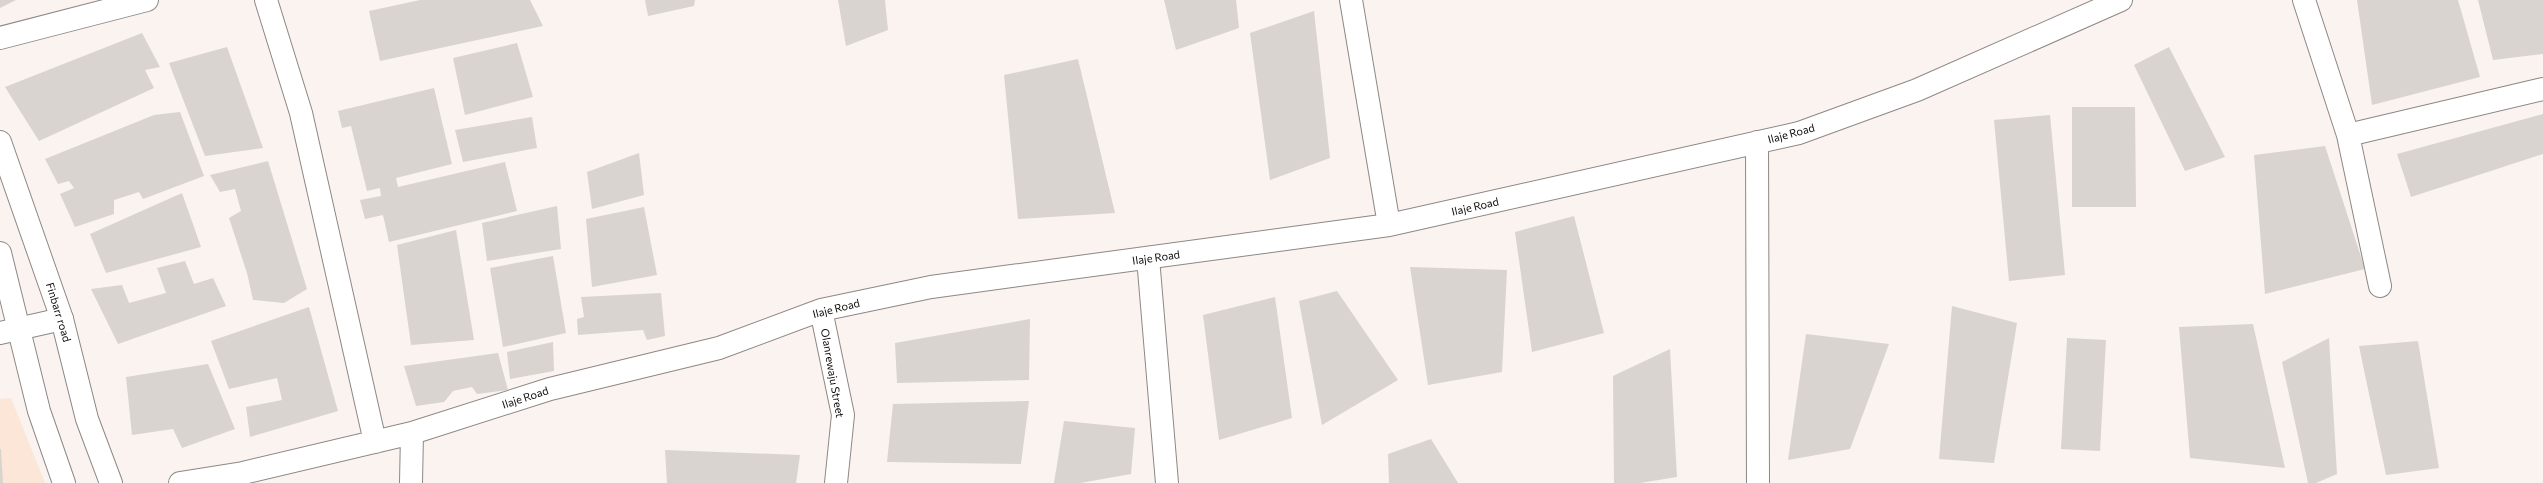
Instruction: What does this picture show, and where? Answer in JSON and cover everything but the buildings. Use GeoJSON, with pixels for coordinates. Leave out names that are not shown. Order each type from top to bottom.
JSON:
{"type":"FeatureCollection","features":[{"type":"Feature","properties":{"kind":"street"},"geometry":{"type":"LineString","coordinates":[[0,38],[147,0]]}},
{"type":"Feature","properties":{"kind":"street"},"geometry":{"type":"LineString","coordinates":[[266,0],[301,113],[375,442]]}},
{"type":"Feature","properties":{"kind":"street"},"geometry":{"type":"LineString","coordinates":[[1351,0],[1388,225]]}},
{"type":"Feature","properties":{"kind":"street","name":"Ilaje Road"},"geometry":{"type":"LineString","coordinates":[[180,483],[243,473],[412,434],[550,389],[719,348],[821,310],[931,287],[1388,225],[1757,142],[1799,134],[1917,90],[2121,0]]}},
{"type":"Feature","properties":{"kind":"street"},"geometry":{"type":"LineString","coordinates":[[2304,0],[2348,135],[2380,286]]}},
{"type":"Feature","properties":{"kind":"street"},"geometry":{"type":"LineString","coordinates":[[2348,135],[2543,89]]}},
{"type":"Feature","properties":{"kind":"street","name":"Finbarr road"},"geometry":{"type":"LineString","coordinates":[[0,142],[62,319],[87,419],[111,483]]}},
{"type":"Feature","properties":{"kind":"street"},"geometry":{"type":"LineString","coordinates":[[1757,142],[1758,483]]}},
{"type":"Feature","properties":{"kind":"street"},"geometry":{"type":"LineString","coordinates":[[0,253],[10,330],[64,483]]}},
{"type":"Feature","properties":{"kind":"street"},"geometry":{"type":"LineString","coordinates":[[1148,258],[1167,483]]}},
{"type":"Feature","properties":{"kind":"street","name":"Olanrewaju Street"},"geometry":{"type":"LineString","coordinates":[[821,310],[843,415],[836,483]]}},
{"type":"Feature","properties":{"kind":"street"},"geometry":{"type":"LineString","coordinates":[[10,330],[62,319]]}},
{"type":"Feature","properties":{"kind":"street"},"geometry":{"type":"LineString","coordinates":[[411,483],[412,434]]}},
{"type":"Feature","properties":{"kind":"shaded area"},"geometry":{"type":"Polygon","coordinates":[[[11,398],[45,483],[0,483],[0,399],[11,398]]]}}]}
